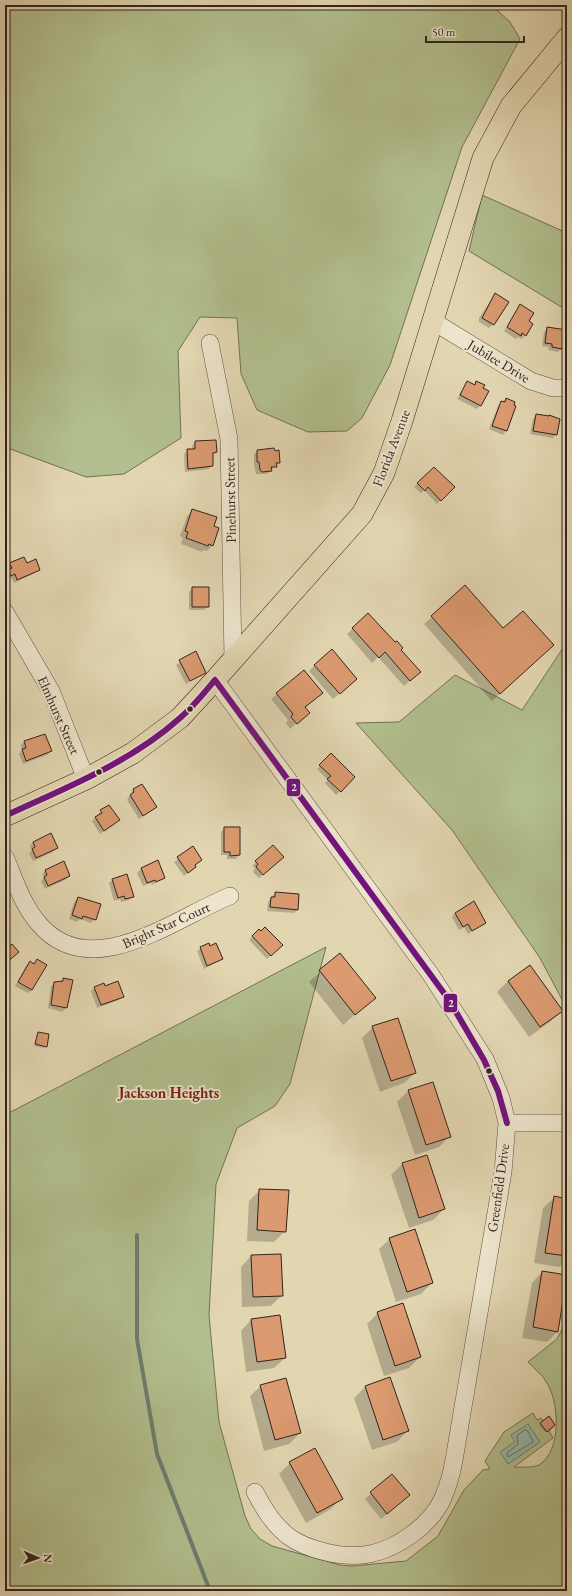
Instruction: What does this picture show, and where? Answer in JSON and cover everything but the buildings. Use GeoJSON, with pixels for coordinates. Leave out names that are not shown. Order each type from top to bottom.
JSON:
{"type":"FeatureCollection","features":[{"type":"Feature","properties":{"kind":"main road","name":"Florida Avenue"},"geometry":{"type":"LineString","coordinates":[[5,816],[86,779],[133,752],[180,718],[362,514],[384,473],[402,421],[434,322],[483,158],[511,106],[567,38]]}},
{"type":"Feature","properties":{"kind":"street","name":"Jubilee Drive"},"geometry":{"type":"LineString","coordinates":[[434,322],[531,382],[552,388],[567,388]]}},
{"type":"Feature","properties":{"kind":"street","name":"Pinehurst Street"},"geometry":{"type":"LineString","coordinates":[[210,343],[229,439],[233,659]]}},
{"type":"Feature","properties":{"kind":"street","name":"Elmhurst Street"},"geometry":{"type":"LineString","coordinates":[[5,612],[51,691],[86,779]]}},
{"type":"Feature","properties":{"kind":"street","name":"Greenfield Drive"},"geometry":{"type":"LineString","coordinates":[[215,680],[431,975],[471,1035],[485,1058],[501,1098],[507,1123],[503,1172],[454,1460],[443,1498],[435,1512],[420,1527],[393,1546],[370,1554],[336,1555],[311,1547],[288,1536],[267,1516],[255,1492]]}},
{"type":"Feature","properties":{"kind":"street","name":"Bright Star Court"},"geometry":{"type":"LineString","coordinates":[[5,857],[31,914],[40,926],[64,942],[90,950],[105,950],[128,943],[230,896]]}},
{"type":"Feature","properties":{"kind":"street"},"geometry":{"type":"LineString","coordinates":[[507,1123],[567,1123]]}},
{"type":"Feature","properties":{"kind":"green space"},"geometry":{"type":"Polygon","coordinates":[[[5,5],[491,5],[510,22],[520,39],[462,147],[390,365],[362,418],[347,431],[308,432],[257,410],[241,374],[237,318],[200,317],[178,351],[181,438],[124,474],[86,477],[5,447],[5,5]]]}},
{"type":"Feature","properties":{"kind":"green space"},"geometry":{"type":"Polygon","coordinates":[[[482,195],[567,233],[567,308],[563,308],[469,251],[482,195]]]}},
{"type":"Feature","properties":{"kind":"green space"},"geometry":{"type":"Polygon","coordinates":[[[567,642],[567,1009],[540,958],[452,830],[356,723],[399,722],[455,675],[522,710],[567,642]]]}},
{"type":"Feature","properties":{"kind":"green space"},"geometry":{"type":"Polygon","coordinates":[[[326,947],[290,1084],[275,1106],[237,1128],[216,1184],[209,1315],[219,1422],[245,1516],[251,1529],[260,1539],[272,1546],[340,1565],[352,1566],[406,1561],[438,1536],[464,1490],[483,1470],[490,1469],[485,1461],[504,1432],[533,1413],[537,1420],[541,1418],[543,1421],[549,1416],[555,1425],[549,1431],[553,1438],[514,1467],[536,1466],[546,1458],[552,1449],[555,1437],[556,1412],[554,1400],[543,1377],[528,1362],[557,1339],[567,1320],[567,1591],[5,1591],[5,1115],[326,947]]]}},
{"type":"Feature","properties":{"kind":"water"},"geometry":{"type":"Polygon","coordinates":[[[528,1424],[540,1442],[508,1464],[500,1452],[515,1442],[511,1435],[528,1424]]]}},
{"type":"Feature","properties":{"kind":"waterway"},"geometry":{"type":"LineString","coordinates":[[137,1235],[137,1339],[157,1454],[210,1591]]}},
{"type":"Feature","properties":{"kind":"transit line","name":"2"},"geometry":{"type":"LineString","coordinates":[[215,680],[449,1000],[484,1060],[498,1091],[507,1123]]}},
{"type":"Feature","properties":{"kind":"transit line","name":"2"},"geometry":{"type":"LineString","coordinates":[[5,816],[74,785],[140,748],[161,734],[185,714],[215,680]]}},
{"type":"Feature","properties":{"kind":"district","name":"Jackson Heights"},"geometry":{"type":"Point","coordinates":[169,1092]}}]}
